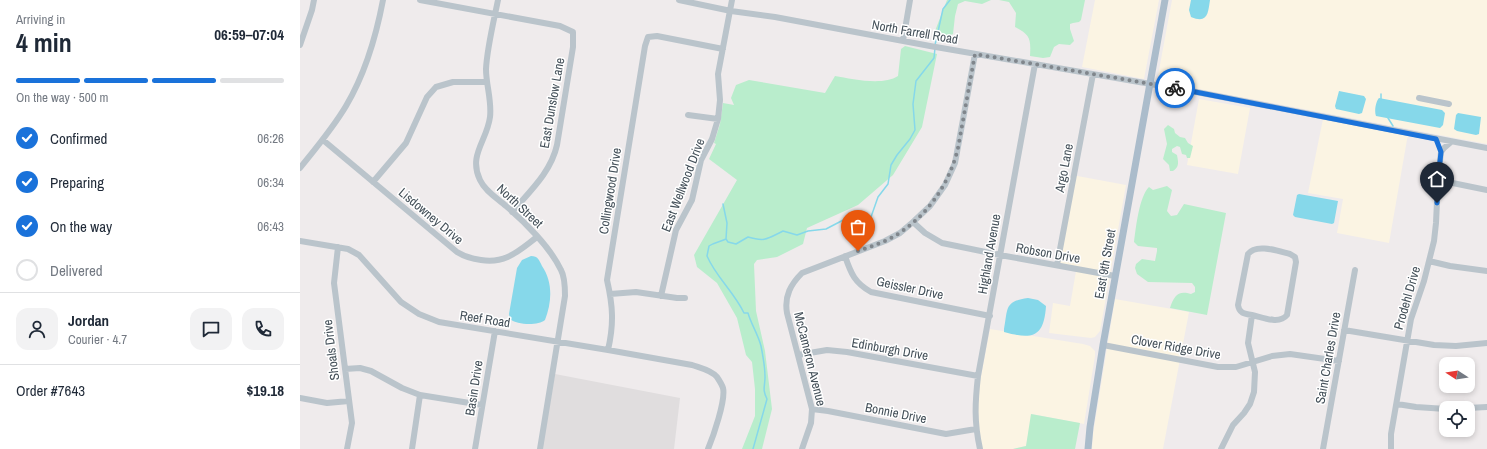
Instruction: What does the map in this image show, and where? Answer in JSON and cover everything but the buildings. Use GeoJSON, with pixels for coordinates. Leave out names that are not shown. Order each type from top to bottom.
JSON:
{"type":"FeatureCollection","features":[{"type":"Feature","properties":{"kind":"main road","name":"East 9th Street"},"geometry":{"type":"LineString","coordinates":[[1088,449],[1103,345],[1165,0]]}},
{"type":"Feature","properties":{"kind":"street"},"geometry":{"type":"LineString","coordinates":[[300,45],[314,0]]}},
{"type":"Feature","properties":{"kind":"street"},"geometry":{"type":"LineString","coordinates":[[300,168],[346,106],[359,82],[375,37],[383,0]]}},
{"type":"Feature","properties":{"kind":"street"},"geometry":{"type":"LineString","coordinates":[[420,0],[496,14]]}},
{"type":"Feature","properties":{"kind":"street","name":"North Street"},"geometry":{"type":"LineString","coordinates":[[498,0],[486,66],[486,82],[490,119],[487,131],[477,152],[476,170],[484,187],[525,222],[553,257],[562,270],[564,284],[565,296],[540,449]]}},
{"type":"Feature","properties":{"kind":"street","name":"North Farrell Road"},"geometry":{"type":"LineString","coordinates":[[679,0],[731,11],[775,17],[930,46],[1149,84],[1487,148]]}},
{"type":"Feature","properties":{"kind":"street","name":"East Wellwood Drive"},"geometry":{"type":"LineString","coordinates":[[662,296],[676,230],[692,200],[701,160],[712,139],[718,119],[720,100],[718,77],[732,0]]}},
{"type":"Feature","properties":{"kind":"street"},"geometry":{"type":"LineString","coordinates":[[903,41],[910,0]]}},
{"type":"Feature","properties":{"kind":"street","name":"East Dunslow Lane"},"geometry":{"type":"LineString","coordinates":[[496,14],[560,26],[573,32],[573,47],[554,157],[546,172],[512,212]]}},
{"type":"Feature","properties":{"kind":"street","name":"Collingwood Drive"},"geometry":{"type":"LineString","coordinates":[[608,350],[612,332],[612,311],[607,280],[609,262],[645,46],[648,37],[657,36],[723,49]]}},
{"type":"Feature","properties":{"kind":"street","name":"McCameron Avenue"},"geometry":{"type":"LineString","coordinates":[[802,449],[811,423],[812,409],[786,310],[787,297],[790,288],[802,273],[885,241],[900,233],[930,206],[950,175],[955,163],[975,54]]}},
{"type":"Feature","properties":{"kind":"street","name":"Highland Avenue"},"geometry":{"type":"LineString","coordinates":[[980,449],[976,429],[975,402],[978,376],[1035,64]]}},
{"type":"Feature","properties":{"kind":"street","name":"Argo Lane"},"geometry":{"type":"LineString","coordinates":[[1057,265],[1093,74]]}},
{"type":"Feature","properties":{"kind":"street"},"geometry":{"type":"LineString","coordinates":[[373,182],[406,143],[427,97],[436,87],[453,82],[486,82]]}},
{"type":"Feature","properties":{"kind":"street"},"geometry":{"type":"LineString","coordinates":[[1419,98],[1449,104]]}},
{"type":"Feature","properties":{"kind":"street"},"geometry":{"type":"LineString","coordinates":[[688,115],[718,119]]}},
{"type":"Feature","properties":{"kind":"street","name":"Prodehl Drive"},"geometry":{"type":"LineString","coordinates":[[1391,449],[1391,434],[1411,319],[1429,261],[1436,223],[1441,152],[1436,139]]}},
{"type":"Feature","properties":{"kind":"street","name":"Lisdowney Drive"},"geometry":{"type":"LineString","coordinates":[[322,140],[463,256],[489,261],[503,260],[537,237]]}},
{"type":"Feature","properties":{"kind":"street"},"geometry":{"type":"LineString","coordinates":[[1441,152],[1451,142]]}},
{"type":"Feature","properties":{"kind":"street"},"geometry":{"type":"LineString","coordinates":[[1438,180],[1487,190]]}},
{"type":"Feature","properties":{"kind":"street","name":"Robson Drive"},"geometry":{"type":"LineString","coordinates":[[914,222],[925,233],[942,243],[1115,276]]}},
{"type":"Feature","properties":{"kind":"street","name":"Reef Road"},"geometry":{"type":"LineString","coordinates":[[300,241],[348,249],[359,256],[401,302],[419,314],[439,322],[608,350],[692,365],[705,369],[716,376],[723,389],[718,421],[708,449]]}},
{"type":"Feature","properties":{"kind":"street","name":"Shoals Drive"},"geometry":{"type":"LineString","coordinates":[[338,247],[334,283],[352,423],[347,449]]}},
{"type":"Feature","properties":{"kind":"street"},"geometry":{"type":"LineString","coordinates":[[1259,248],[1290,254],[1294,257],[1296,268],[1287,315],[1284,319],[1279,320],[1252,315],[1241,312],[1238,305],[1250,250],[1259,248]]}},
{"type":"Feature","properties":{"kind":"street","name":"Geissler Drive"},"geometry":{"type":"LineString","coordinates":[[845,256],[851,274],[862,287],[871,292],[990,316]]}},
{"type":"Feature","properties":{"kind":"street"},"geometry":{"type":"LineString","coordinates":[[1429,261],[1450,266],[1487,271]]}},
{"type":"Feature","properties":{"kind":"street","name":"Saint Charles Drive"},"geometry":{"type":"LineString","coordinates":[[1323,449],[1355,270]]}},
{"type":"Feature","properties":{"kind":"street"},"geometry":{"type":"LineString","coordinates":[[610,294],[636,292],[685,298]]}},
{"type":"Feature","properties":{"kind":"street"},"geometry":{"type":"LineString","coordinates":[[1222,449],[1233,425],[1250,404],[1254,392],[1255,372],[1248,343],[1252,315]]}},
{"type":"Feature","properties":{"kind":"street"},"geometry":{"type":"LineString","coordinates":[[1344,330],[1434,345],[1456,346],[1487,343]]}},
{"type":"Feature","properties":{"kind":"street","name":"Basin Drive"},"geometry":{"type":"LineString","coordinates":[[476,449],[495,331]]}},
{"type":"Feature","properties":{"kind":"street","name":"Clover Ridge Drive"},"geometry":{"type":"LineString","coordinates":[[1103,345],[1218,367],[1236,367],[1272,356],[1290,354],[1339,361]]}},
{"type":"Feature","properties":{"kind":"street","name":"Edinburgh Drive"},"geometry":{"type":"LineString","coordinates":[[798,355],[827,350],[847,352],[978,376]]}},
{"type":"Feature","properties":{"kind":"street"},"geometry":{"type":"LineString","coordinates":[[345,369],[360,368],[371,371],[402,388],[420,395],[482,405]]}},
{"type":"Feature","properties":{"kind":"street"},"geometry":{"type":"LineString","coordinates":[[412,449],[420,395]]}},
{"type":"Feature","properties":{"kind":"street"},"geometry":{"type":"LineString","coordinates":[[300,398],[327,403],[349,401]]}},
{"type":"Feature","properties":{"kind":"street"},"geometry":{"type":"LineString","coordinates":[[1397,404],[1439,409]]}},
{"type":"Feature","properties":{"kind":"street"},"geometry":{"type":"LineString","coordinates":[[1475,408],[1487,407]]}},
{"type":"Feature","properties":{"kind":"street","name":"Bonnie Drive"},"geometry":{"type":"LineString","coordinates":[[812,409],[946,434],[976,429]]}},
{"type":"Feature","properties":{"kind":"shaded area"},"geometry":{"type":"Polygon","coordinates":[[[1095,0],[1159,0],[1144,79],[1082,67],[1095,0]]]}},
{"type":"Feature","properties":{"kind":"shaded area"},"geometry":{"type":"Polygon","coordinates":[[[1172,0],[1487,0],[1487,144],[1157,81],[1172,0]]]}},
{"type":"Feature","properties":{"kind":"shaded area"},"geometry":{"type":"Polygon","coordinates":[[[1199,99],[1250,108],[1238,174],[1187,165],[1199,99]]]}},
{"type":"Feature","properties":{"kind":"shaded area"},"geometry":{"type":"Polygon","coordinates":[[[1323,119],[1408,134],[1389,243],[1337,233],[1343,199],[1308,193],[1323,119]]]}},
{"type":"Feature","properties":{"kind":"shaded area"},"geometry":{"type":"Polygon","coordinates":[[[1072,175],[1126,185],[1100,331],[1095,337],[1091,338],[1049,333],[1053,303],[1070,306],[1076,271],[1055,267],[1072,175]]]}},
{"type":"Feature","properties":{"kind":"shaded area"},"geometry":{"type":"Polygon","coordinates":[[[1115,299],[1189,312],[1163,449],[1092,449],[1093,434],[1115,299]]]}},
{"type":"Feature","properties":{"kind":"shaded area"},"geometry":{"type":"Polygon","coordinates":[[[990,329],[1083,344],[1090,346],[1095,351],[1084,424],[1032,414],[1026,446],[1013,449],[982,449],[978,427],[978,392],[990,329]]]}},
{"type":"Feature","properties":{"kind":"shaded area"},"geometry":{"type":"Polygon","coordinates":[[[555,374],[680,398],[674,449],[542,449],[555,374]]]}},
{"type":"Feature","properties":{"kind":"green space"},"geometry":{"type":"Polygon","coordinates":[[[947,0],[991,0],[982,4],[965,1],[958,4],[953,34],[942,39],[935,38],[935,31],[947,0]]]}},
{"type":"Feature","properties":{"kind":"green space"},"geometry":{"type":"Polygon","coordinates":[[[999,0],[1085,0],[1081,20],[1070,24],[1074,41],[1070,45],[1059,44],[1054,47],[1050,57],[1043,58],[1030,56],[1030,41],[1027,35],[1015,27],[1016,13],[1009,2],[999,0]]]}},
{"type":"Feature","properties":{"kind":"green space"},"geometry":{"type":"Polygon","coordinates":[[[905,46],[937,54],[922,127],[893,175],[858,205],[807,228],[803,244],[777,257],[757,260],[754,264],[756,311],[765,351],[772,409],[762,449],[742,449],[755,416],[755,389],[752,362],[746,355],[737,318],[717,283],[697,267],[694,255],[737,180],[709,159],[716,144],[714,143],[720,124],[723,103],[734,105],[731,98],[736,85],[749,80],[825,93],[835,76],[867,81],[884,81],[892,79],[898,76],[901,49],[905,46]]]}},
{"type":"Feature","properties":{"kind":"green space"},"geometry":{"type":"Polygon","coordinates":[[[1168,125],[1174,129],[1175,133],[1180,137],[1185,138],[1188,143],[1193,146],[1190,158],[1187,158],[1186,155],[1182,154],[1180,147],[1177,146],[1172,149],[1172,152],[1177,155],[1178,162],[1177,168],[1173,171],[1170,171],[1169,165],[1163,159],[1167,144],[1164,129],[1168,125]]]}},
{"type":"Feature","properties":{"kind":"green space"},"geometry":{"type":"Polygon","coordinates":[[[1167,186],[1172,190],[1167,211],[1171,216],[1177,215],[1184,204],[1226,213],[1207,315],[1170,308],[1177,295],[1183,293],[1191,294],[1195,292],[1195,287],[1192,283],[1148,282],[1137,274],[1135,268],[1136,264],[1142,259],[1155,261],[1157,251],[1157,248],[1138,246],[1134,242],[1140,205],[1149,187],[1153,190],[1167,186]]]}},
{"type":"Feature","properties":{"kind":"green space"},"geometry":{"type":"Polygon","coordinates":[[[1031,414],[1080,423],[1075,449],[1013,449],[1026,446],[1031,414]]]}},
{"type":"Feature","properties":{"kind":"water"},"geometry":{"type":"Polygon","coordinates":[[[1191,0],[1210,0],[1208,13],[1204,18],[1197,19],[1191,17],[1189,10],[1191,0]]]}},
{"type":"Feature","properties":{"kind":"water"},"geometry":{"type":"Polygon","coordinates":[[[1339,91],[1364,96],[1366,99],[1362,113],[1359,114],[1336,109],[1335,106],[1339,91]]]}},
{"type":"Feature","properties":{"kind":"water"},"geometry":{"type":"Polygon","coordinates":[[[1379,98],[1442,110],[1445,113],[1443,125],[1440,128],[1376,116],[1376,106],[1379,98]]]}},
{"type":"Feature","properties":{"kind":"water"},"geometry":{"type":"Polygon","coordinates":[[[1458,113],[1481,117],[1479,134],[1476,135],[1454,129],[1456,115],[1458,113]]]}},
{"type":"Feature","properties":{"kind":"water"},"geometry":{"type":"Polygon","coordinates":[[[1299,194],[1338,201],[1334,223],[1332,224],[1295,217],[1293,215],[1297,195],[1299,194]]]}},
{"type":"Feature","properties":{"kind":"water"},"geometry":{"type":"Polygon","coordinates":[[[531,256],[538,259],[546,272],[550,285],[550,299],[545,320],[533,324],[522,324],[510,319],[509,314],[517,268],[522,260],[531,256]]]}},
{"type":"Feature","properties":{"kind":"water"},"geometry":{"type":"Polygon","coordinates":[[[1028,298],[1038,300],[1046,306],[1043,324],[1039,330],[1035,334],[1023,336],[1004,332],[1008,307],[1015,301],[1028,298]]]}},
{"type":"Feature","properties":{"kind":"waterway"},"geometry":{"type":"LineString","coordinates":[[935,45],[943,9],[950,0]]}},
{"type":"Feature","properties":{"kind":"waterway"},"geometry":{"type":"LineString","coordinates":[[726,239],[728,242],[736,244],[748,237],[766,239],[783,231],[797,235],[808,231],[826,229],[849,217],[864,222],[871,217],[878,197],[888,184],[891,165],[915,130],[913,104],[916,81],[934,58],[935,48]]}},
{"type":"Feature","properties":{"kind":"waterway"},"geometry":{"type":"LineString","coordinates":[[1381,94],[1381,100]]}},
{"type":"Feature","properties":{"kind":"waterway"},"geometry":{"type":"LineString","coordinates":[[1388,118],[1393,126]]}},
{"type":"Feature","properties":{"kind":"waterway"},"geometry":{"type":"LineString","coordinates":[[723,204],[727,223],[726,239]]}},
{"type":"Feature","properties":{"kind":"waterway"},"geometry":{"type":"LineString","coordinates":[[726,239],[709,246],[707,256],[715,271],[740,305],[744,313],[748,313],[760,342],[764,365],[764,390],[767,399],[753,449]]}},
{"type":"Feature","properties":{"kind":"way so far"},"geometry":{"type":"LineString","coordinates":[[858,251],[885,241],[900,233],[930,206],[945,185],[955,163],[975,54],[1175,88]]}},
{"type":"Feature","properties":{"kind":"route"},"geometry":{"type":"LineString","coordinates":[[1175,88],[1436,139],[1440,146],[1441,152],[1437,203]]}}]}
